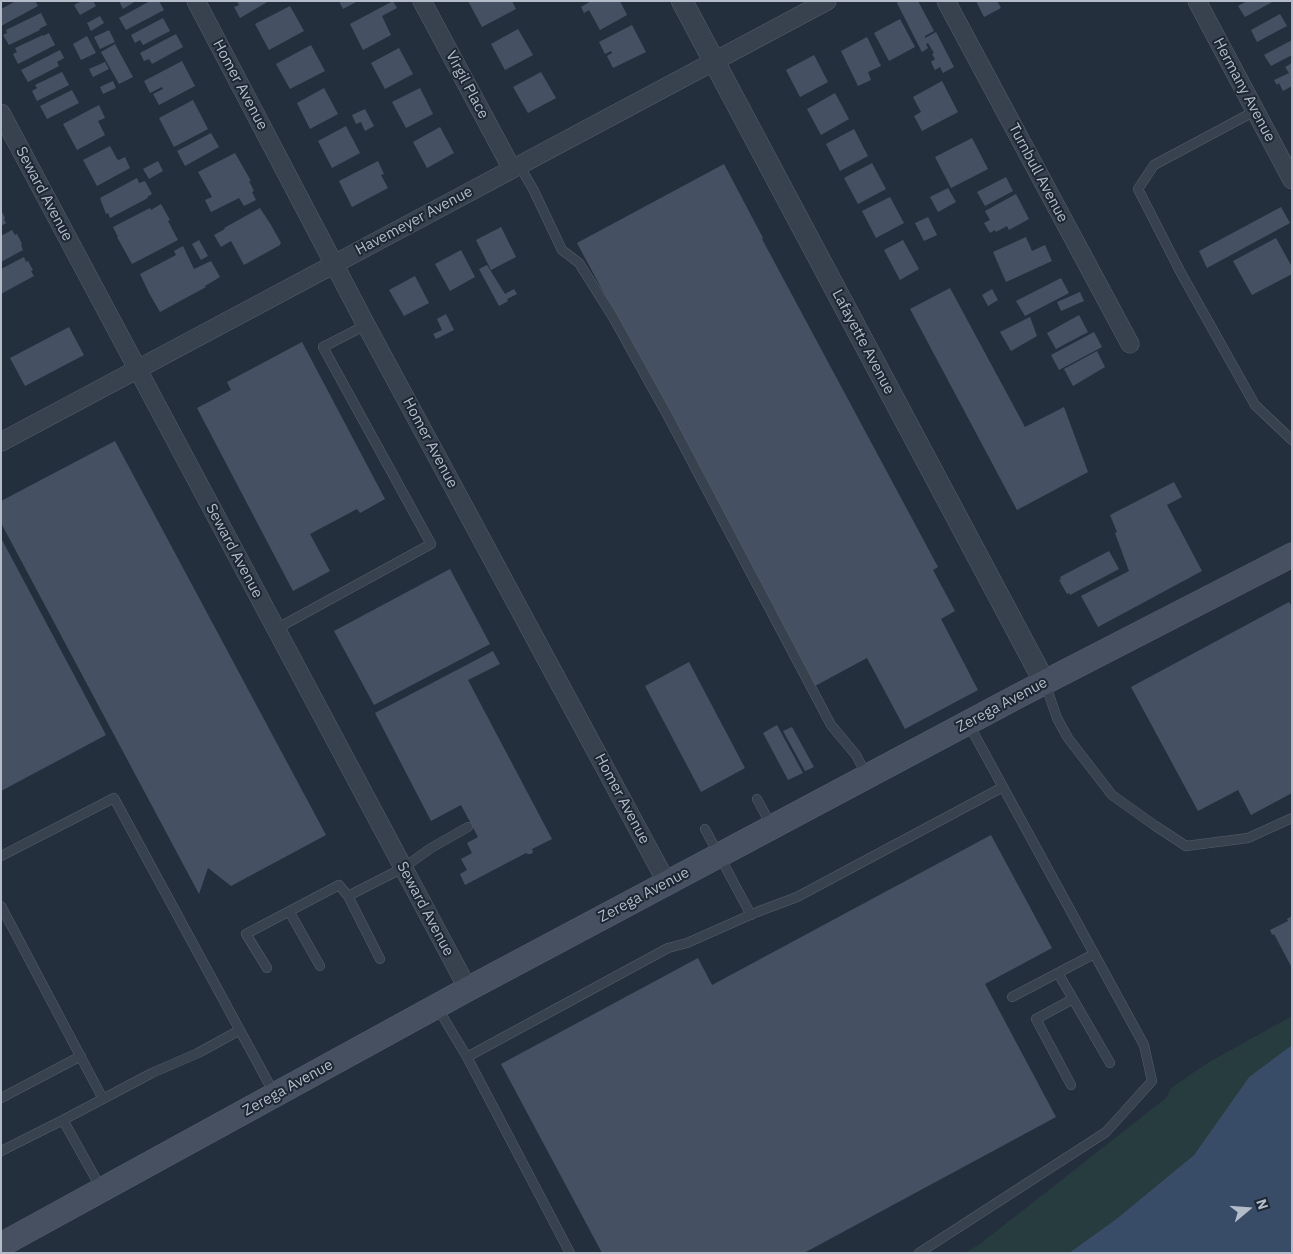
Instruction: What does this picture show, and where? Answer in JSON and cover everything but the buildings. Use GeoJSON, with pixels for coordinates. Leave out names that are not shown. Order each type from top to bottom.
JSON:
{"type":"FeatureCollection","features":[{"type":"Feature","properties":{"kind":"main road","name":"Zerega Avenue"},"geometry":{"type":"LineString","coordinates":[[1,1245],[468,989],[867,776],[1292,555]]}},
{"type":"Feature","properties":{"kind":"street","name":"Homer Avenue"},"geometry":{"type":"LineString","coordinates":[[196,1],[366,325],[667,883]]}},
{"type":"Feature","properties":{"kind":"street","name":"Virgil Place"},"geometry":{"type":"LineString","coordinates":[[422,1],[516,167]]}},
{"type":"Feature","properties":{"kind":"street","name":"Lafayette Avenue"},"geometry":{"type":"LineString","coordinates":[[682,1],[1044,683]]}},
{"type":"Feature","properties":{"kind":"street","name":"Havemeyer Avenue"},"geometry":{"type":"LineString","coordinates":[[1,442],[827,1]]}},
{"type":"Feature","properties":{"kind":"street","name":"Turnbull Avenue"},"geometry":{"type":"LineString","coordinates":[[946,1],[1130,344]]}},
{"type":"Feature","properties":{"kind":"street","name":"Hermany Avenue"},"geometry":{"type":"LineString","coordinates":[[1197,1],[1292,180]]}},
{"type":"Feature","properties":{"kind":"street","name":"Seward Avenue"},"geometry":{"type":"LineString","coordinates":[[1,113],[468,989]]}},
{"type":"Feature","properties":{"kind":"lane"},"geometry":{"type":"LineString","coordinates":[[1255,111],[1154,165],[1138,188],[1181,272],[1255,405],[1292,440]]}},
{"type":"Feature","properties":{"kind":"lane"},"geometry":{"type":"LineString","coordinates":[[516,167],[532,188],[562,250],[578,263],[613,317],[669,418],[831,725],[858,757],[867,776]]}},
{"type":"Feature","properties":{"kind":"lane"},"geometry":{"type":"LineString","coordinates":[[276,629],[431,544],[323,348],[366,325]]}},
{"type":"Feature","properties":{"kind":"lane"},"geometry":{"type":"LineString","coordinates":[[1044,683],[1057,718],[1068,738],[1112,796],[1186,846],[1248,838],[1292,818]]}},
{"type":"Feature","properties":{"kind":"lane"},"geometry":{"type":"LineString","coordinates":[[919,1253],[1106,1132],[1152,1081],[1144,1045],[968,723]]}},
{"type":"Feature","properties":{"kind":"lane"},"geometry":{"type":"LineString","coordinates":[[467,1057],[668,948],[687,943],[797,897],[1003,787]]}},
{"type":"Feature","properties":{"kind":"lane"},"geometry":{"type":"LineString","coordinates":[[1,856],[114,798],[275,1095]]}},
{"type":"Feature","properties":{"kind":"lane"},"geometry":{"type":"LineString","coordinates":[[757,799],[772,828]]}},
{"type":"Feature","properties":{"kind":"lane"},"geometry":{"type":"LineString","coordinates":[[348,896],[403,868],[431,848],[468,827]]}},
{"type":"Feature","properties":{"kind":"lane"},"geometry":{"type":"LineString","coordinates":[[705,829],[751,915]]}},
{"type":"Feature","properties":{"kind":"lane"},"geometry":{"type":"LineString","coordinates":[[267,968],[246,934],[339,885],[348,896],[380,958]]}},
{"type":"Feature","properties":{"kind":"lane"},"geometry":{"type":"LineString","coordinates":[[1,906],[104,1099]]}},
{"type":"Feature","properties":{"kind":"lane"},"geometry":{"type":"LineString","coordinates":[[289,911],[320,966]]}},
{"type":"Feature","properties":{"kind":"lane"},"geometry":{"type":"LineString","coordinates":[[1012,997],[1094,954]]}},
{"type":"Feature","properties":{"kind":"lane"},"geometry":{"type":"LineString","coordinates":[[1058,973],[1110,1063]]}},
{"type":"Feature","properties":{"kind":"lane"},"geometry":{"type":"LineString","coordinates":[[1071,1085],[1036,1019],[1073,999]]}},
{"type":"Feature","properties":{"kind":"lane"},"geometry":{"type":"LineString","coordinates":[[437,1006],[467,1057],[570,1253]]}},
{"type":"Feature","properties":{"kind":"lane"},"geometry":{"type":"LineString","coordinates":[[1,1151],[152,1073],[198,1053],[240,1030]]}},
{"type":"Feature","properties":{"kind":"lane"},"geometry":{"type":"LineString","coordinates":[[1,1098],[81,1056]]}},
{"type":"Feature","properties":{"kind":"lane"},"geometry":{"type":"LineString","coordinates":[[63,1120],[102,1190]]}},
{"type":"Feature","properties":{"kind":"green space"},"geometry":{"type":"Polygon","coordinates":[[[1292,1016],[1292,1045],[1249,1077],[1194,1155],[1115,1220],[1069,1253],[965,1253],[980,1244],[1166,1098],[1171,1088],[1209,1062],[1292,1016]]]}},
{"type":"Feature","properties":{"kind":"water"},"geometry":{"type":"Polygon","coordinates":[[[1292,1045],[1292,1253],[1069,1253],[1115,1220],[1194,1155],[1249,1077],[1292,1045]]]}}]}
